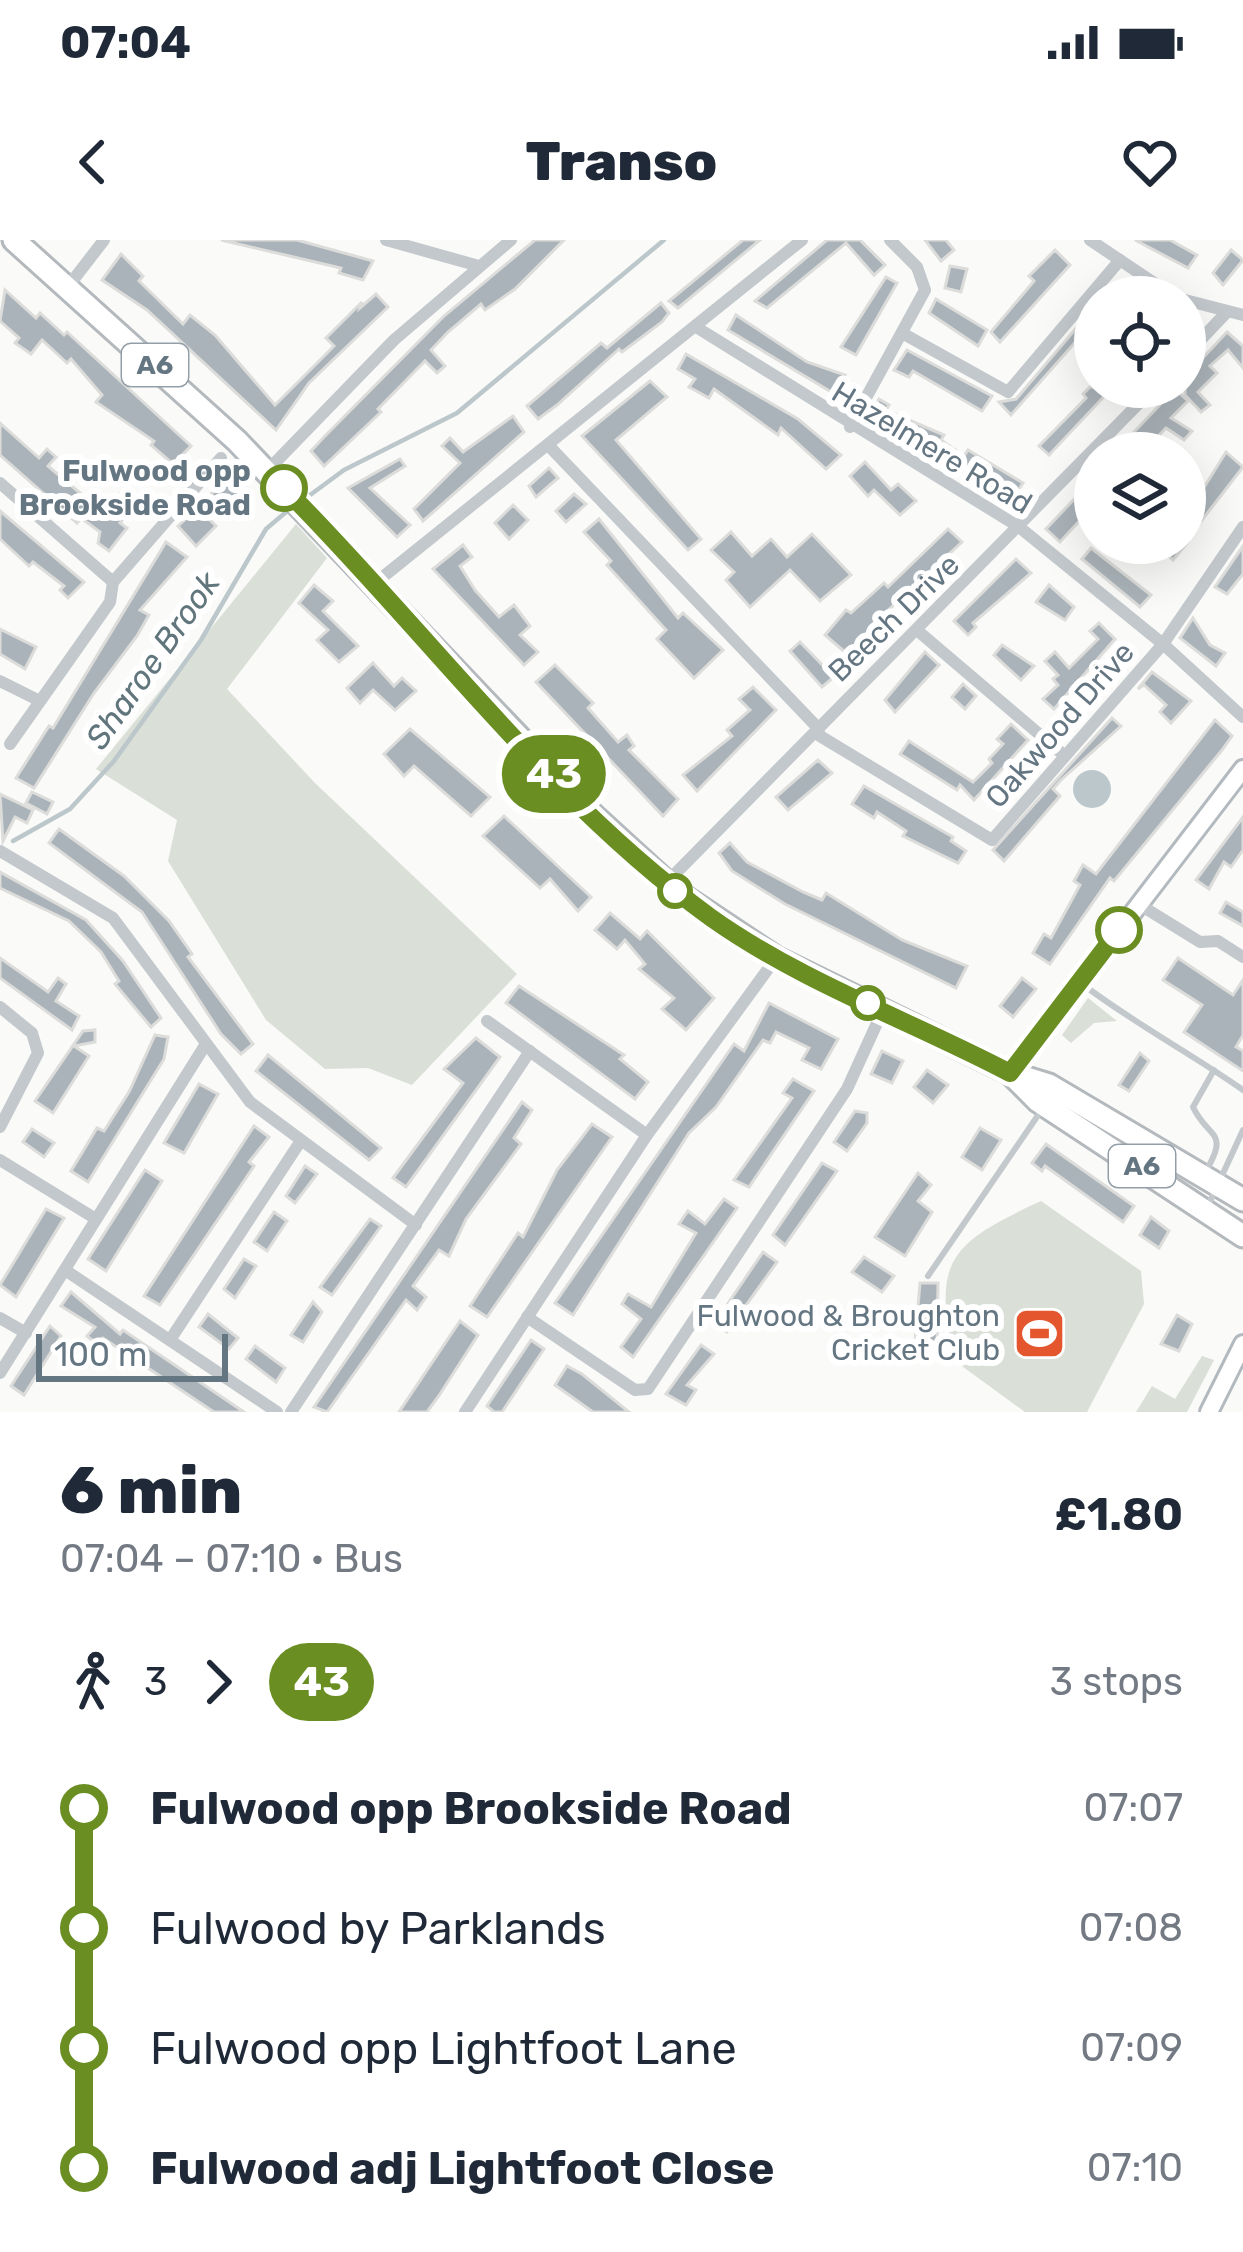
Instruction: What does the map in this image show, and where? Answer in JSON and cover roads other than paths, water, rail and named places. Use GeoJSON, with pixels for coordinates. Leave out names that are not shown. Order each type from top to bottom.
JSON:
{"type":"FeatureCollection","features":[{"type":"Feature","properties":{"kind":"highway","name":"A6"},"geometry":{"type":"LineString","coordinates":[[14,240],[313,516],[594,816],[666,883],[776,958],[1010,1073],[1049,1085],[1243,1200]]}},
{"type":"Feature","properties":{"kind":"highway","name":"A6"},"geometry":{"type":"LineString","coordinates":[[1010,1073],[1045,1105],[1243,1236]]}},
{"type":"Feature","properties":{"kind":"street"},"geometry":{"type":"LineString","coordinates":[[67,288],[104,240]]}},
{"type":"Feature","properties":{"kind":"street"},"geometry":{"type":"LineString","coordinates":[[386,240],[479,266]]}},
{"type":"Feature","properties":{"kind":"street"},"geometry":{"type":"LineString","coordinates":[[267,471],[394,340],[511,240]]}},
{"type":"Feature","properties":{"kind":"street"},"geometry":{"type":"LineString","coordinates":[[374,584],[802,240]]}},
{"type":"Feature","properties":{"kind":"street"},"geometry":{"type":"LineString","coordinates":[[850,427],[925,290],[917,267],[890,240]]}},
{"type":"Feature","properties":{"kind":"street"},"geometry":{"type":"LineString","coordinates":[[1090,240],[1144,276]]}},
{"type":"Feature","properties":{"kind":"street"},"geometry":{"type":"LineString","coordinates":[[902,333],[1008,392],[1120,260]]}},
{"type":"Feature","properties":{"kind":"street"},"geometry":{"type":"LineString","coordinates":[[1206,306],[1243,315]]}},
{"type":"Feature","properties":{"kind":"street"},"geometry":{"type":"LineString","coordinates":[[1206,334],[1227,313]]}},
{"type":"Feature","properties":{"kind":"street","name":"Hazelmere Road"},"geometry":{"type":"LineString","coordinates":[[696,327],[850,427],[1019,527],[1163,644],[1243,717]]}},
{"type":"Feature","properties":{"kind":"street","name":"Beech Drive"},"geometry":{"type":"LineString","coordinates":[[666,883],[1135,408]]}},
{"type":"Feature","properties":{"kind":"street"},"geometry":{"type":"LineString","coordinates":[[550,447],[817,727]]}},
{"type":"Feature","properties":{"kind":"street"},"geometry":{"type":"LineString","coordinates":[[10,744],[110,602],[113,582],[221,458]]}},
{"type":"Feature","properties":{"kind":"street"},"geometry":{"type":"LineString","coordinates":[[0,483],[113,582]]}},
{"type":"Feature","properties":{"kind":"street","name":"Oakwood Drive"},"geometry":{"type":"LineString","coordinates":[[817,727],[820,736],[992,840],[1163,644],[1243,527]]}},
{"type":"Feature","properties":{"kind":"street"},"geometry":{"type":"LineString","coordinates":[[918,632],[1065,757]]}},
{"type":"Feature","properties":{"kind":"street"},"geometry":{"type":"LineString","coordinates":[[0,681],[40,700]]}},
{"type":"Feature","properties":{"kind":"street"},"geometry":{"type":"LineString","coordinates":[[1010,1073],[1240,778]]}},
{"type":"Feature","properties":{"kind":"street"},"geometry":{"type":"LineString","coordinates":[[0,851],[113,918],[250,1102],[416,1225]]}},
{"type":"Feature","properties":{"kind":"street"},"geometry":{"type":"LineString","coordinates":[[1140,904],[1200,942],[1218,941],[1240,955],[1227,965]]}},
{"type":"Feature","properties":{"kind":"street"},"geometry":{"type":"LineString","coordinates":[[465,1412],[647,1135],[776,958]]}},
{"type":"Feature","properties":{"kind":"street"},"geometry":{"type":"LineString","coordinates":[[0,1007],[32,1033],[38,1053],[0,1127]]}},
{"type":"Feature","properties":{"kind":"street"},"geometry":{"type":"LineString","coordinates":[[527,1317],[644,1391],[847,1089],[883,1010]]}},
{"type":"Feature","properties":{"kind":"street"},"geometry":{"type":"LineString","coordinates":[[488,1021],[647,1135]]}},
{"type":"Feature","properties":{"kind":"street"},"geometry":{"type":"LineString","coordinates":[[0,1373],[204,1046]]}},
{"type":"Feature","properties":{"kind":"street"},"geometry":{"type":"LineString","coordinates":[[291,1412],[530,1051]]}},
{"type":"Feature","properties":{"kind":"street"},"geometry":{"type":"LineString","coordinates":[[170,1340],[300,1142]]}},
{"type":"Feature","properties":{"kind":"street"},"geometry":{"type":"LineString","coordinates":[[0,1160],[96,1219]]}},
{"type":"Feature","properties":{"kind":"street"},"geometry":{"type":"LineString","coordinates":[[65,1270],[277,1412]]}},
{"type":"Feature","properties":{"kind":"street"},"geometry":{"type":"LineString","coordinates":[[0,1318],[26,1333]]}},
{"type":"Feature","properties":{"kind":"street"},"geometry":{"type":"LineString","coordinates":[[1209,1412],[1243,1344]]}},
{"type":"Feature","properties":{"kind":"lane"},"geometry":{"type":"LineString","coordinates":[[1078,981],[1143,1031],[1173,1041],[1243,1090]]}},
{"type":"Feature","properties":{"kind":"lane"},"geometry":{"type":"LineString","coordinates":[[1206,1210],[1218,1140],[1193,1107],[1214,1070]]}},
{"type":"Feature","properties":{"kind":"lane"},"geometry":{"type":"LineString","coordinates":[[928,1276],[1045,1105]]}},
{"type":"Feature","properties":{"kind":"lane"},"geometry":{"type":"LineString","coordinates":[[1213,1179],[1243,1130]]}},
{"type":"Feature","properties":{"kind":"waterway","name":"Sharoe Brook"},"geometry":{"type":"LineString","coordinates":[[302,501],[344,470],[457,413],[664,240]]}},
{"type":"Feature","properties":{"kind":"waterway","name":"Sharoe Brook"},"geometry":{"type":"LineString","coordinates":[[13,841],[70,809],[114,761],[201,640],[266,529],[292,507]]}},
{"type":"Feature","properties":{"kind":"place","name":"Fulwood opp Brookside Road"},"geometry":{"type":"Point","coordinates":[284,488]}},
{"type":"Feature","properties":{"kind":"place","name":"Fulwood & Broughton Cricket Club"},"geometry":{"type":"Point","coordinates":[1039,1333]}}]}
